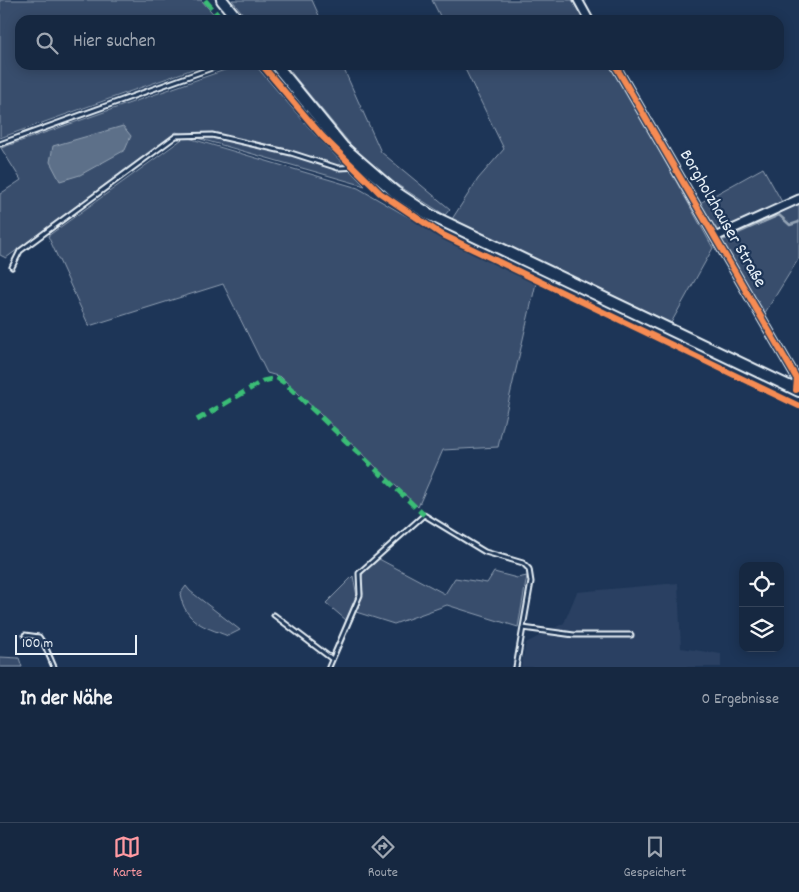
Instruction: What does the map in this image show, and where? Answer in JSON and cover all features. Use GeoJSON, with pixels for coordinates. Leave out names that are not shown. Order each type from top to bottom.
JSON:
{"type":"FeatureCollection","features":[{"type":"Feature","properties":{"kind":"main road"},"geometry":{"type":"LineString","coordinates":[[222,0],[234,15]]}},
{"type":"Feature","properties":{"kind":"main road","name":"Borgholzhauser Straße"},"geometry":{"type":"LineString","coordinates":[[280,70],[324,125],[364,167],[395,192],[430,216],[797,391]]}},
{"type":"Feature","properties":{"kind":"street"},"geometry":{"type":"LineString","coordinates":[[578,0],[587,15]]}},
{"type":"Feature","properties":{"kind":"street","name":"Borgholzhauser Straße"},"geometry":{"type":"LineString","coordinates":[[619,70],[797,379],[797,391]]}},
{"type":"Feature","properties":{"kind":"street","name":"Borgholzhauser Straße"},"geometry":{"type":"LineString","coordinates":[[715,237],[799,199]]}},
{"type":"Feature","properties":{"kind":"lane"},"geometry":{"type":"LineString","coordinates":[[0,144],[206,70]]}},
{"type":"Feature","properties":{"kind":"lane"},"geometry":{"type":"LineString","coordinates":[[12,267],[20,251],[176,136],[212,135],[291,153],[338,168],[364,167]]}},
{"type":"Feature","properties":{"kind":"lane"},"geometry":{"type":"LineString","coordinates":[[329,667],[360,595],[359,573],[424,515],[485,552],[524,562],[529,569],[531,582],[516,667]]}},
{"type":"Feature","properties":{"kind":"lane"},"geometry":{"type":"LineString","coordinates":[[274,615],[332,659]]}},
{"type":"Feature","properties":{"kind":"lane"},"geometry":{"type":"LineString","coordinates":[[523,628],[574,635],[631,635]]}},
{"type":"Feature","properties":{"kind":"lane"},"geometry":{"type":"LineString","coordinates":[[25,635],[39,637],[54,667]]}},
{"type":"Feature","properties":{"kind":"shaded area"},"geometry":{"type":"Polygon","coordinates":[[[0,0],[201,0],[214,15],[15,15],[15,70],[190,70],[0,138],[0,0]]]}},
{"type":"Feature","properties":{"kind":"shaded area"},"geometry":{"type":"Polygon","coordinates":[[[232,0],[312,0],[319,15],[244,15],[232,0]]]}},
{"type":"Feature","properties":{"kind":"shaded area"},"geometry":{"type":"Polygon","coordinates":[[[432,0],[575,0],[583,15],[440,15],[432,0]]]}},
{"type":"Feature","properties":{"kind":"shaded area"},"geometry":{"type":"Polygon","coordinates":[[[225,70],[259,70],[317,137],[365,186],[176,132],[6,258],[0,255],[0,194],[21,180],[1,148],[225,70]]]}},
{"type":"Feature","properties":{"kind":"shaded area"},"geometry":{"type":"Polygon","coordinates":[[[289,70],[344,70],[381,152],[450,209],[445,215],[393,182],[356,151],[289,70]]]}},
{"type":"Feature","properties":{"kind":"shaded area"},"geometry":{"type":"Polygon","coordinates":[[[465,70],[615,70],[713,248],[671,323],[452,219],[478,179],[504,149],[465,70]]]}},
{"type":"Feature","properties":{"kind":"shaded area"},"geometry":{"type":"Polygon","coordinates":[[[123,126],[131,136],[125,150],[80,175],[60,181],[50,162],[53,146],[123,126]]]}},
{"type":"Feature","properties":{"kind":"shaded area"},"geometry":{"type":"Polygon","coordinates":[[[185,137],[358,188],[448,240],[536,283],[498,447],[443,450],[418,507],[281,377],[267,373],[223,284],[89,326],[48,236],[185,137]]]}},
{"type":"Feature","properties":{"kind":"shaded area"},"geometry":{"type":"Polygon","coordinates":[[[763,168],[782,202],[718,231],[700,203],[763,168]]]}},
{"type":"Feature","properties":{"kind":"shaded area"},"geometry":{"type":"Polygon","coordinates":[[[799,203],[799,258],[763,316],[721,244],[721,236],[799,203]]]}},
{"type":"Feature","properties":{"kind":"shaded area"},"geometry":{"type":"Polygon","coordinates":[[[379,559],[445,594],[455,578],[487,583],[494,572],[517,578],[527,576],[518,627],[447,605],[394,624],[356,612],[363,594],[361,579],[363,573],[379,559]]]}},
{"type":"Feature","properties":{"kind":"shaded area"},"geometry":{"type":"Polygon","coordinates":[[[353,576],[357,596],[346,620],[326,603],[353,576]]]}},
{"type":"Feature","properties":{"kind":"shaded area"},"geometry":{"type":"Polygon","coordinates":[[[678,583],[681,648],[721,654],[721,667],[521,667],[526,643],[564,623],[577,592],[678,583]]]}},
{"type":"Feature","properties":{"kind":"shaded area"},"geometry":{"type":"Polygon","coordinates":[[[186,586],[240,630],[228,636],[197,622],[191,617],[183,604],[180,594],[186,586]]]}},
{"type":"Feature","properties":{"kind":"shaded area"},"geometry":{"type":"Polygon","coordinates":[[[0,657],[19,658],[22,667],[0,667],[0,657]]]}},
{"type":"Feature","properties":{"kind":"waterway"},"geometry":{"type":"LineString","coordinates":[[724,239],[779,215],[790,225],[799,222]]}},
{"type":"Feature","properties":{"kind":"marked path"},"geometry":{"type":"LineString","coordinates":[[205,0],[218,15]]}},
{"type":"Feature","properties":{"kind":"marked path"},"geometry":{"type":"LineString","coordinates":[[197,420],[263,381],[277,378],[286,384],[424,515]]}},
{"type":"Feature","properties":{"kind":"cycle path"},"geometry":{"type":"LineString","coordinates":[[266,70],[322,136],[380,193],[441,234],[799,406]]}},
{"type":"Feature","properties":{"kind":"cycle path"},"geometry":{"type":"LineString","coordinates":[[618,70],[797,379],[796,390]]}}]}
